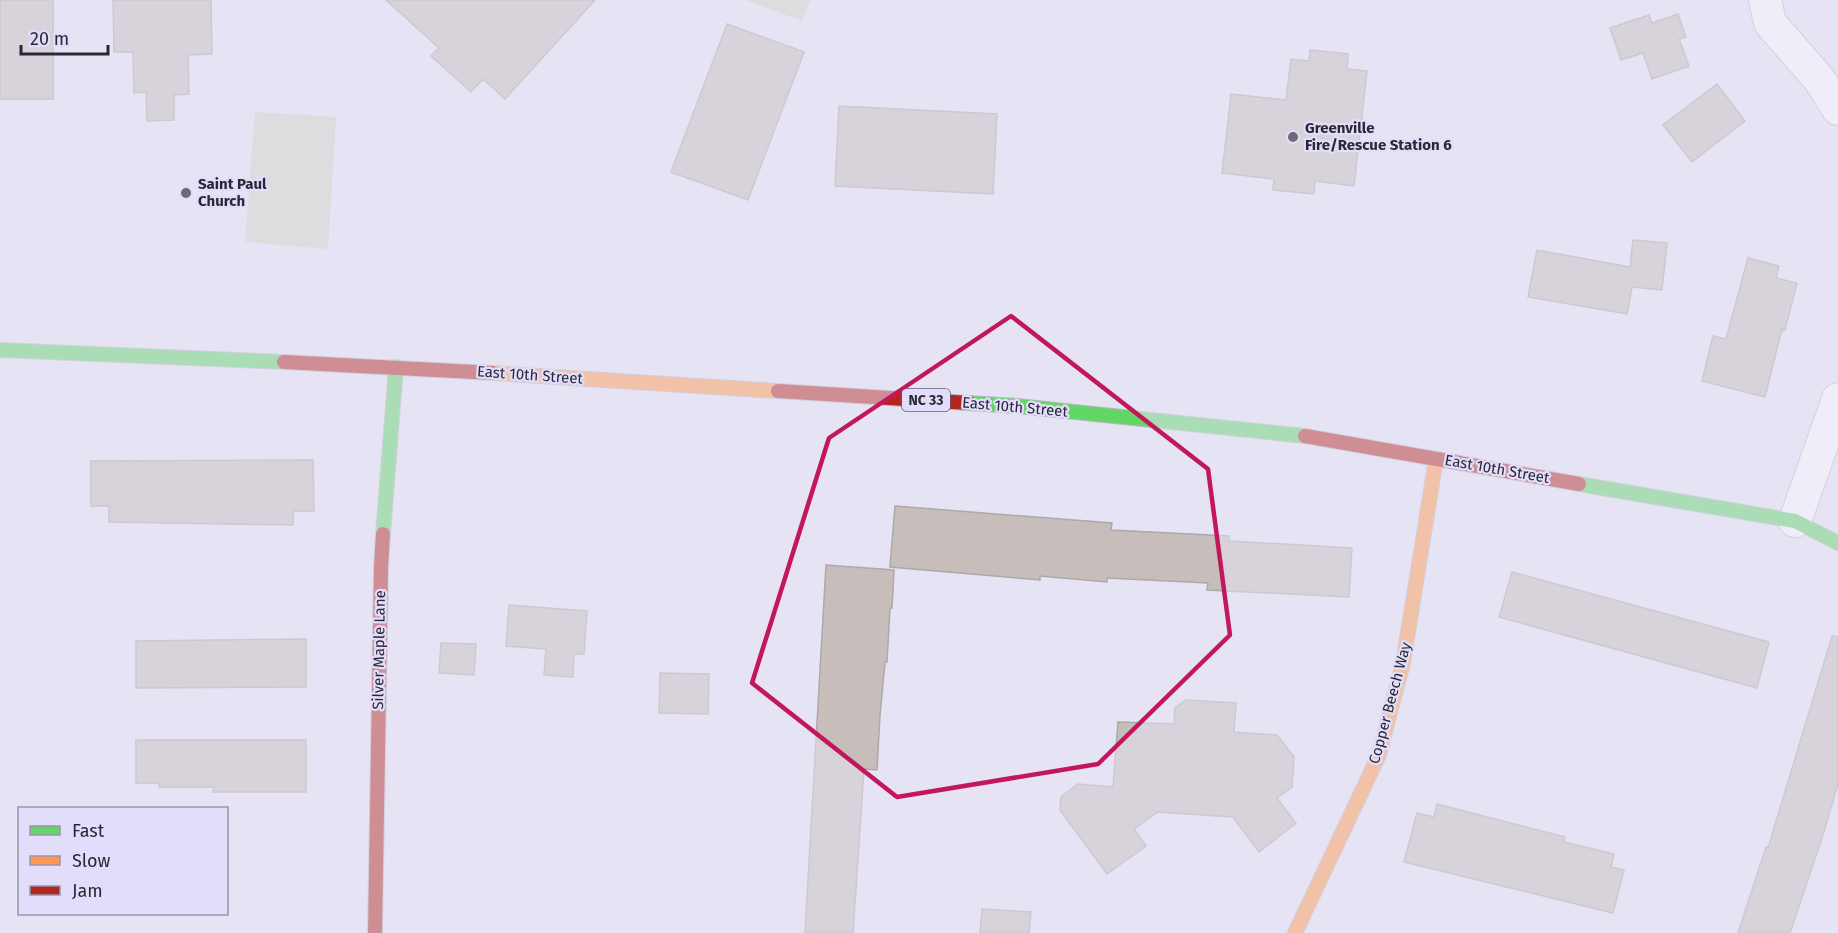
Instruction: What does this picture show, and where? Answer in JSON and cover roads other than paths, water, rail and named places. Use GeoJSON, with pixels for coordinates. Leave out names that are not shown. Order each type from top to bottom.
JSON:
{"type":"FeatureCollection","features":[{"type":"Feature","properties":{"kind":"main road","name":"East 10th Street"},"geometry":{"type":"LineString","coordinates":[[0,350],[396,367],[1017,406],[1304,436],[1795,521],[1838,543]]}},
{"type":"Feature","properties":{"kind":"main road","name":"Silver Maple Lane"},"geometry":{"type":"LineString","coordinates":[[375,933],[381,567],[396,367]]}},
{"type":"Feature","properties":{"kind":"main road","name":"Copper Beech Way"},"geometry":{"type":"LineString","coordinates":[[1295,933],[1379,755],[1403,663],[1436,459]]}},
{"type":"Feature","properties":{"kind":"street"},"geometry":{"type":"LineString","coordinates":[[1765,0],[1770,23],[1819,79],[1838,109]]}},
{"type":"Feature","properties":{"kind":"street"},"geometry":{"type":"LineString","coordinates":[[1795,521],[1838,399]]}},
{"type":"Feature","properties":{"kind":"place","name":"Greenville Fire/Rescue Station 6"},"geometry":{"type":"Point","coordinates":[1293,137]}},
{"type":"Feature","properties":{"kind":"place","name":"Saint Paul Church"},"geometry":{"type":"Point","coordinates":[186,193]}}]}
